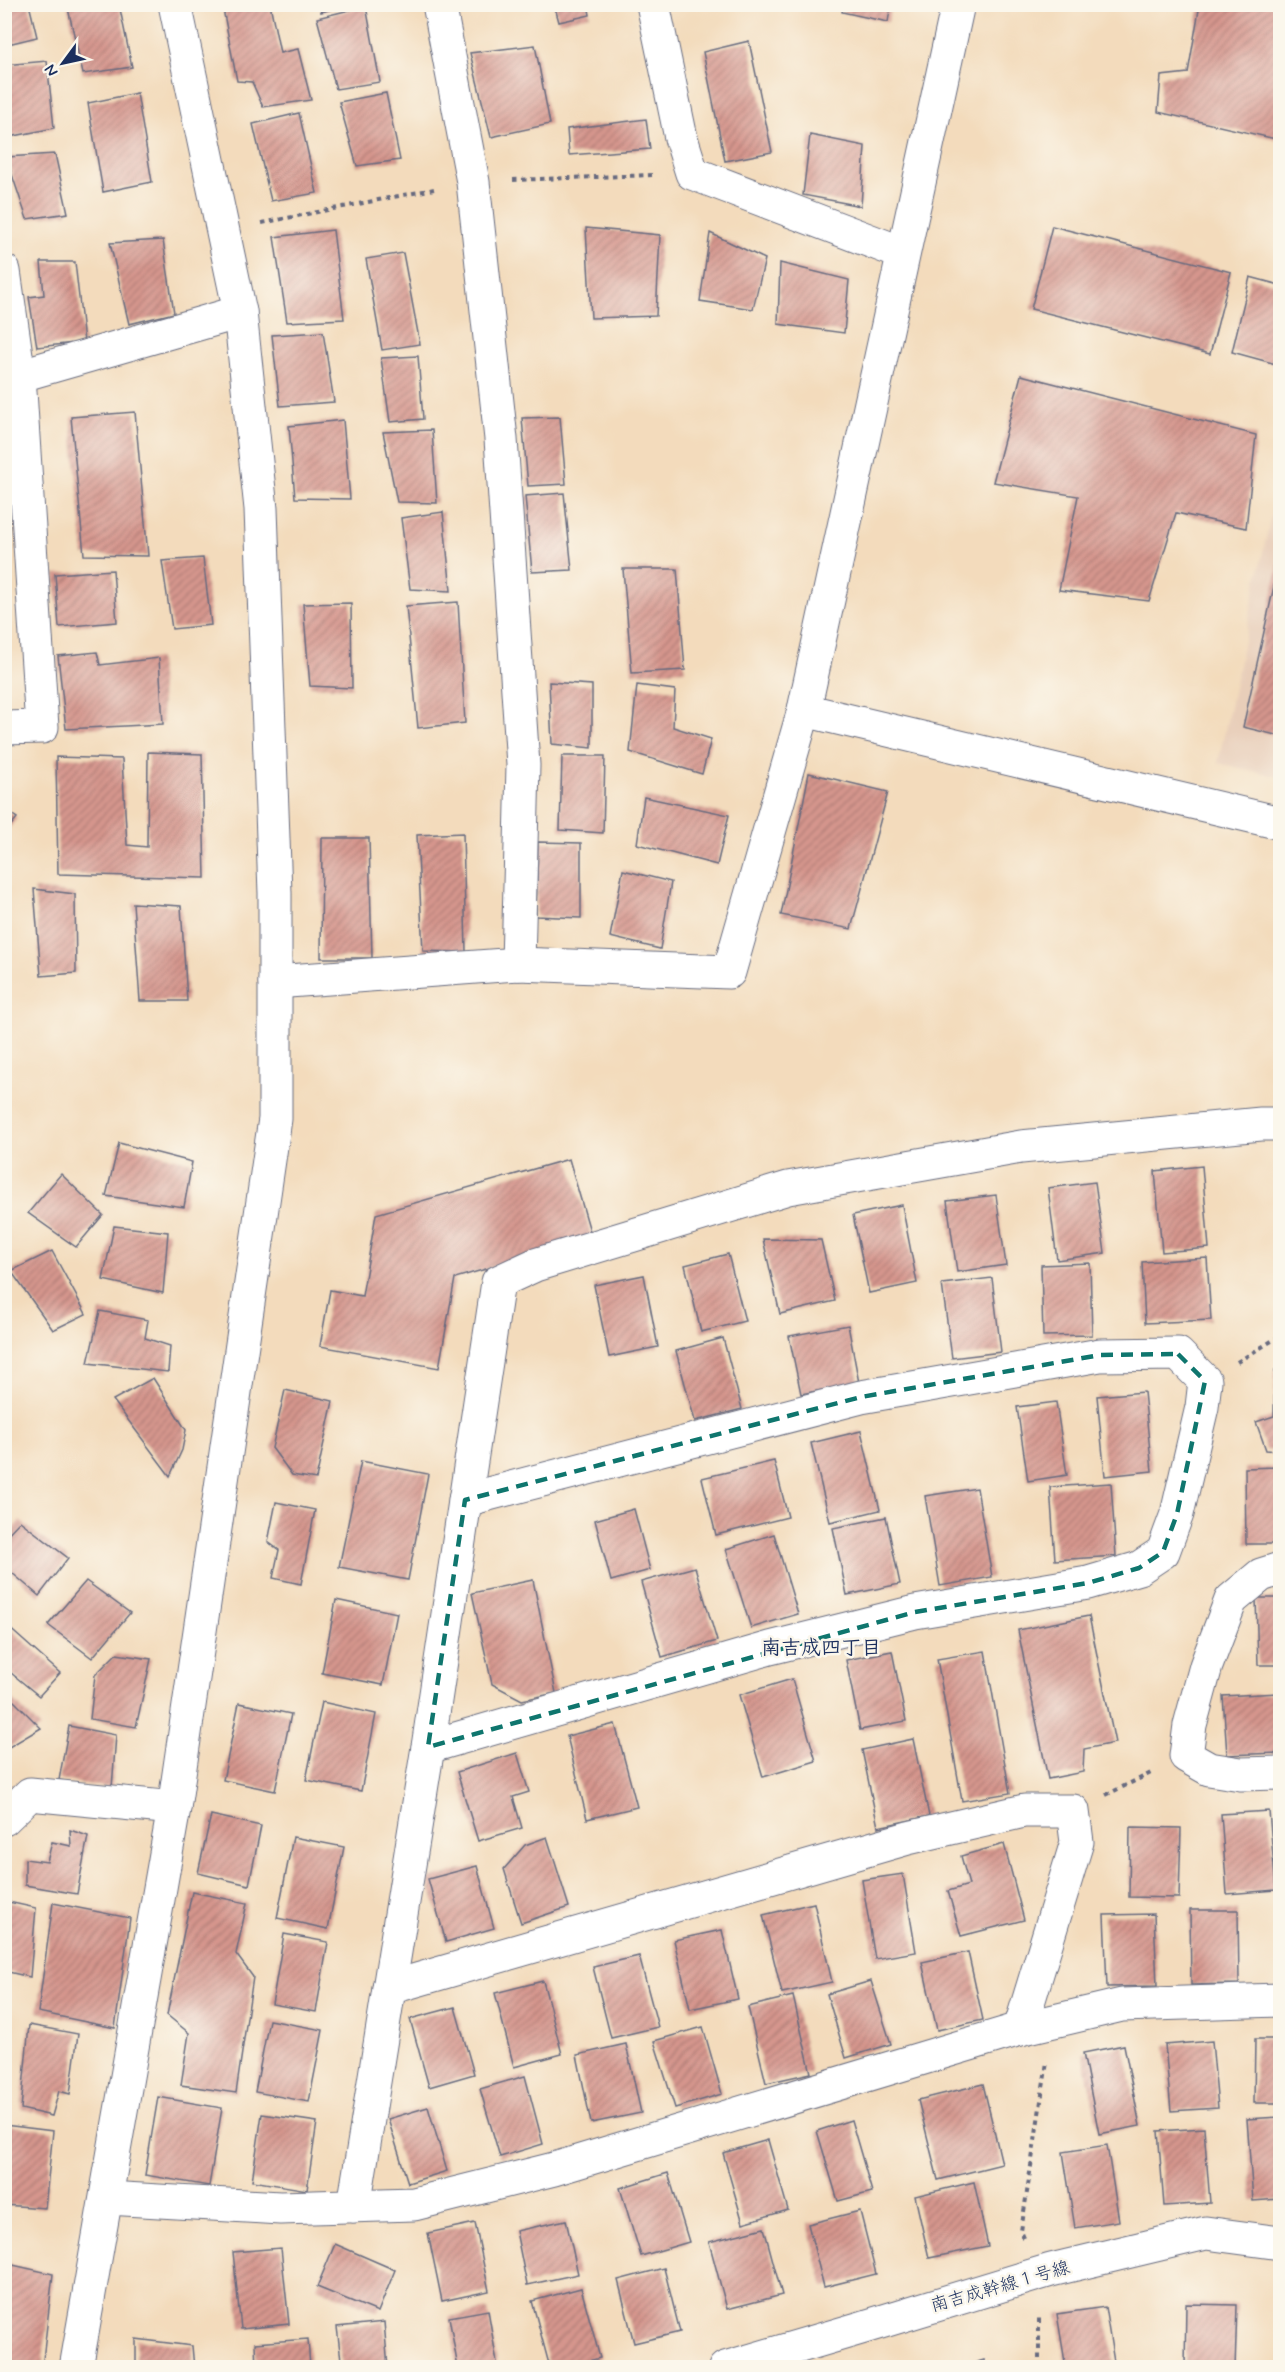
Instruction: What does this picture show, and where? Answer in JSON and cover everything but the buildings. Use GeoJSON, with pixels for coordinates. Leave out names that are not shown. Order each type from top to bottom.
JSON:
{"type":"FeatureCollection","features":[{"type":"Feature","properties":{"kind":"street"},"geometry":{"type":"LineString","coordinates":[[75,2367],[107,2198],[174,1808],[275,1119],[275,882],[261,509],[240,312],[175,4]]}},
{"type":"Feature","properties":{"kind":"street"},"geometry":{"type":"LineString","coordinates":[[439,4],[473,182],[501,440],[523,765],[518,964]]}},
{"type":"Feature","properties":{"kind":"street"},"geometry":{"type":"LineString","coordinates":[[654,4],[681,138],[692,173],[902,253]]}},
{"type":"Feature","properties":{"kind":"street"},"geometry":{"type":"LineString","coordinates":[[275,982],[518,964],[729,972],[804,710],[958,4]]}},
{"type":"Feature","properties":{"kind":"street"},"geometry":{"type":"LineString","coordinates":[[4,271],[42,727],[4,728]]}},
{"type":"Feature","properties":{"kind":"street"},"geometry":{"type":"LineString","coordinates":[[12,378],[240,312]]}},
{"type":"Feature","properties":{"kind":"street"},"geometry":{"type":"LineString","coordinates":[[804,710],[1281,823]]}},
{"type":"Feature","properties":{"kind":"street"},"geometry":{"type":"LineString","coordinates":[[354,2206],[428,1747],[498,1282],[535,1265],[788,1188],[1021,1147],[1281,1124]]}},
{"type":"Feature","properties":{"kind":"street"},"geometry":{"type":"LineString","coordinates":[[428,1747],[782,1645],[915,1612],[1088,1583],[1139,1568],[1163,1552],[1178,1514],[1202,1407],[1205,1381],[1178,1354],[1100,1355],[861,1397],[465,1500]]}},
{"type":"Feature","properties":{"kind":"street"},"geometry":{"type":"LineString","coordinates":[[1281,1569],[1262,1575],[1231,1600],[1206,1666],[1190,1725],[1186,1756],[1209,1769],[1241,1774],[1281,1773]]}},
{"type":"Feature","properties":{"kind":"street"},"geometry":{"type":"LineString","coordinates":[[4,1819],[30,1794],[174,1808]]}},
{"type":"Feature","properties":{"kind":"street"},"geometry":{"type":"LineString","coordinates":[[389,1988],[908,1838],[1024,1810],[1073,1811],[1077,1842],[1020,2029]]}},
{"type":"Feature","properties":{"kind":"street"},"geometry":{"type":"LineString","coordinates":[[107,2198],[280,2208],[414,2204],[554,2169],[1053,2021],[1122,2005],[1281,2000]]}},
{"type":"Feature","properties":{"kind":"street","name":"南吉成幹線１号線"},"geometry":{"type":"LineString","coordinates":[[725,2367],[1039,2273],[1206,2233],[1281,2243]]}},
{"type":"Feature","properties":{"kind":"path"},"geometry":{"type":"LineString","coordinates":[[1205,1381],[1281,1336]]}},
{"type":"Feature","properties":{"kind":"path"},"geometry":{"type":"LineString","coordinates":[[1073,1811],[1186,1756]]}},
{"type":"Feature","properties":{"kind":"path"},"geometry":{"type":"LineString","coordinates":[[1039,2367],[1039,2273],[1021,2231],[1053,2021]]}},
{"type":"Feature","properties":{"kind":"highlighted area"},"geometry":{"type":"Polygon","coordinates":[[[1178,1354],[1205,1381],[1177,1514],[1163,1552],[1139,1568],[1088,1583],[915,1612],[428,1747],[465,1500],[861,1397],[1100,1355],[1178,1354]]]}},
{"type":"Feature","properties":{"kind":"shaded area"},"geometry":{"type":"Polygon","coordinates":[[[1280,473],[1280,777],[1218,763],[1280,473]]]}},
{"type":"Feature","properties":{"kind":"district","name":"南吉成四丁目"},"geometry":{"type":"Point","coordinates":[821,1647]}}]}
